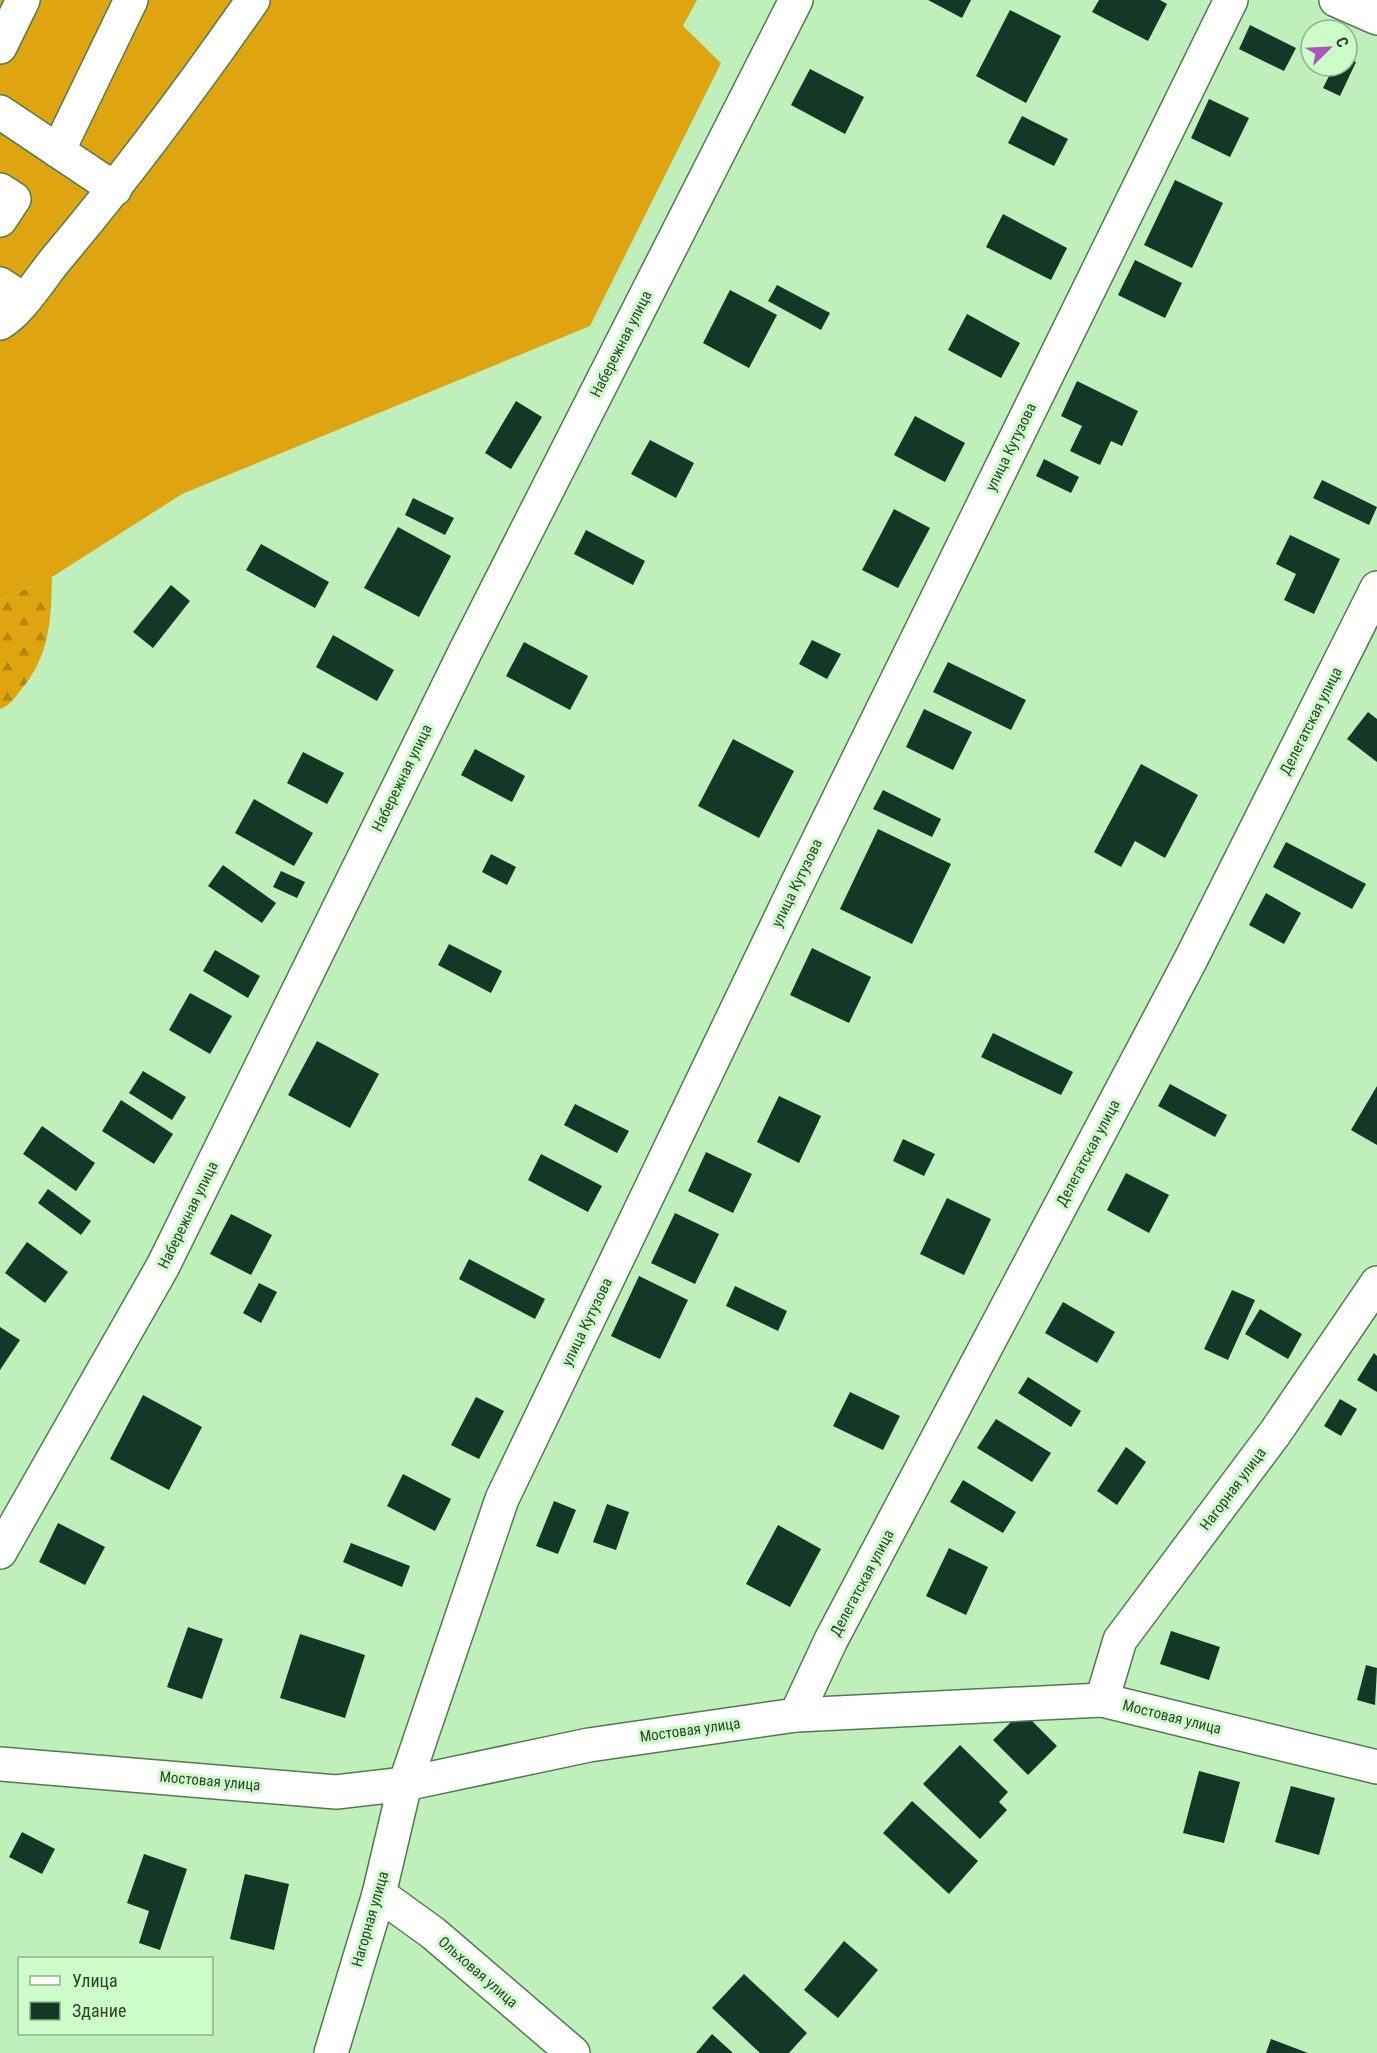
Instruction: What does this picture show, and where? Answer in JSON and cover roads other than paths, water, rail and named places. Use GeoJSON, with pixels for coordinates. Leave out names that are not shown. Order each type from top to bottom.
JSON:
{"type":"FeatureCollection","features":[{"type":"Feature","properties":{"kind":"street"},"geometry":{"type":"LineString","coordinates":[[0,47],[22,0]]}},
{"type":"Feature","properties":{"kind":"street"},"geometry":{"type":"LineString","coordinates":[[58,151],[130,0]]}},
{"type":"Feature","properties":{"kind":"street"},"geometry":{"type":"LineString","coordinates":[[0,323],[12,292],[115,189],[195,84],[253,0]]}},
{"type":"Feature","properties":{"kind":"street","name":"Набережная улица"},"geometry":{"type":"LineString","coordinates":[[0,1552],[163,1266],[470,641],[796,0]]}},
{"type":"Feature","properties":{"kind":"street","name":"улица Кутузова"},"geometry":{"type":"LineString","coordinates":[[405,1784],[502,1499],[791,895],[1231,0]]}},
{"type":"Feature","properties":{"kind":"street"},"geometry":{"type":"LineString","coordinates":[[1336,0],[1377,18]]}},
{"type":"Feature","properties":{"kind":"street"},"geometry":{"type":"LineString","coordinates":[[0,112],[115,189]]}},
{"type":"Feature","properties":{"kind":"street"},"geometry":{"type":"LineString","coordinates":[[0,190],[14,199],[0,220]]}},
{"type":"Feature","properties":{"kind":"street","name":"Делегатская улица"},"geometry":{"type":"LineString","coordinates":[[796,1715],[837,1629],[1190,961],[1377,588]]}},
{"type":"Feature","properties":{"kind":"street","name":"Нагорная улица"},"geometry":{"type":"LineString","coordinates":[[1102,1700],[1120,1640],[1275,1433],[1377,1283]]}},
{"type":"Feature","properties":{"kind":"street","name":"Мостовая улица"},"geometry":{"type":"LineString","coordinates":[[0,1764],[336,1792],[405,1784],[589,1745],[796,1715],[1102,1700],[1377,1767]]}},
{"type":"Feature","properties":{"kind":"street","name":"Нагорная улица"},"geometry":{"type":"LineString","coordinates":[[331,2053],[379,1894],[405,1784]]}},
{"type":"Feature","properties":{"kind":"street","name":"Ольховая улица"},"geometry":{"type":"LineString","coordinates":[[379,1894],[433,1933],[573,2053]]}}]}
